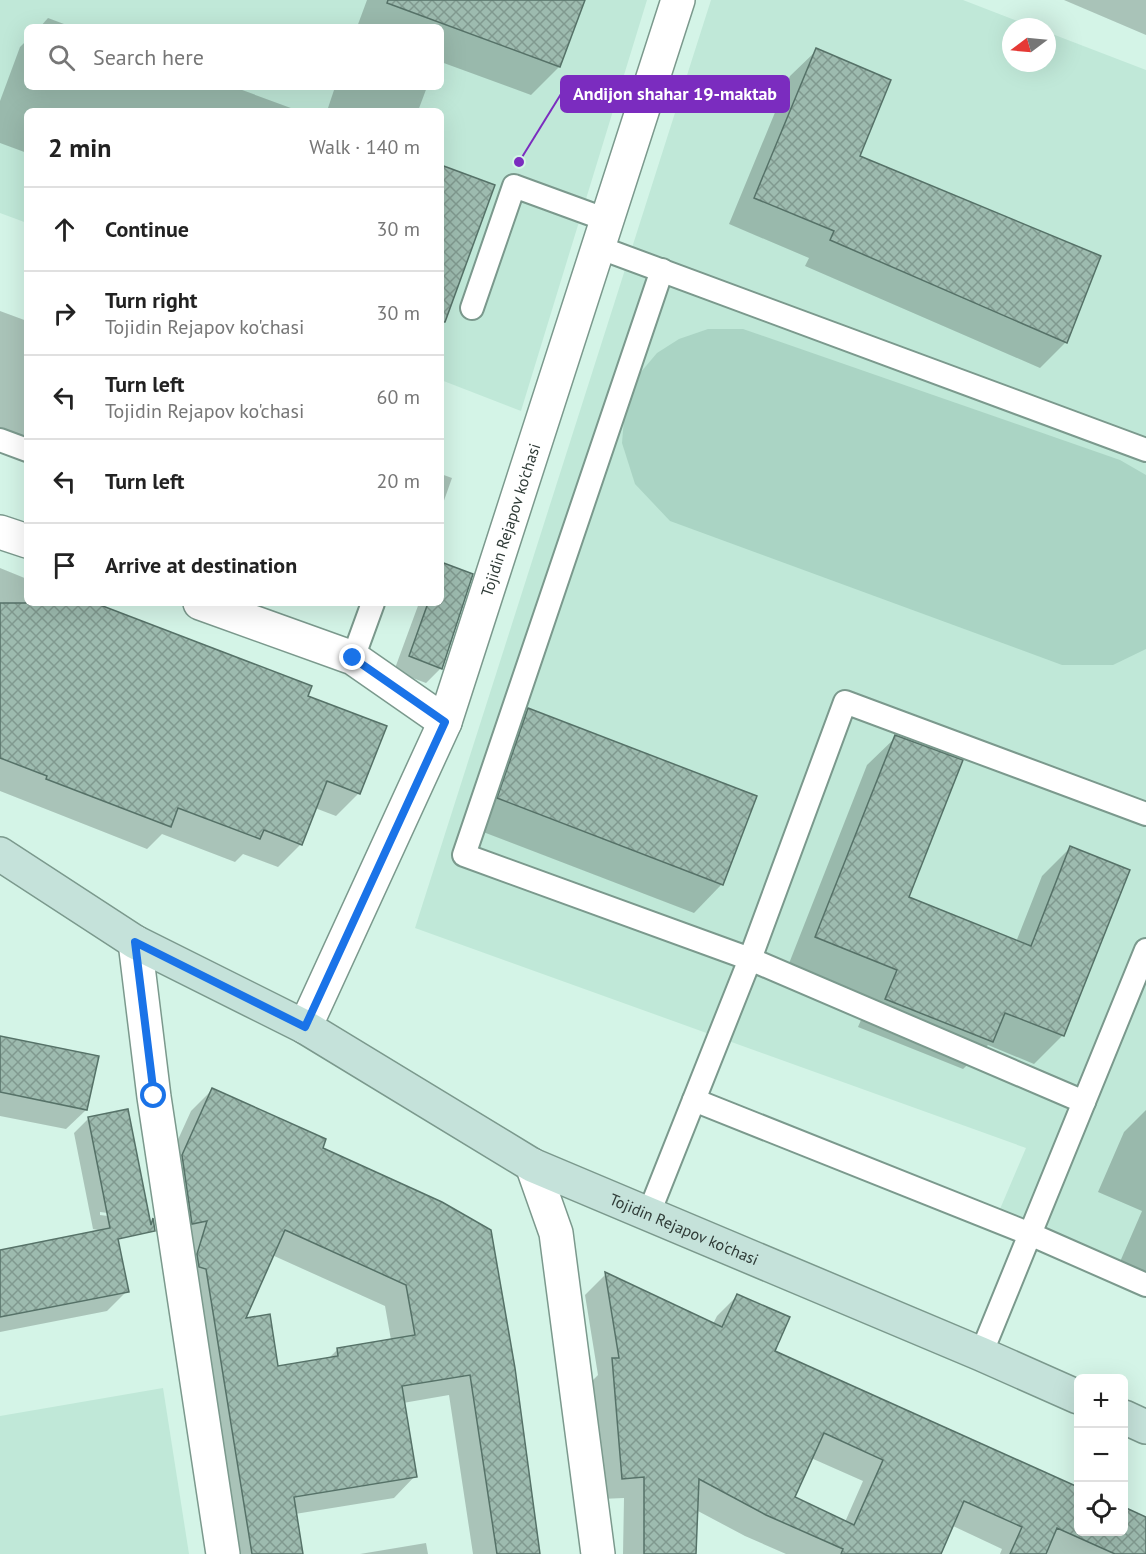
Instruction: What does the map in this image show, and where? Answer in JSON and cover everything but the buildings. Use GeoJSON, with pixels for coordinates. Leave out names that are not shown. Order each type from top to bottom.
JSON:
{"type":"FeatureCollection","features":[{"type":"Feature","properties":{"kind":"street","name":"Tojidin Rejapov ko'chasi"},"geometry":{"type":"LineString","coordinates":[[305,1027],[445,722],[678,0]]}},
{"type":"Feature","properties":{"kind":"street"},"geometry":{"type":"LineString","coordinates":[[0,532],[24,540]]}},
{"type":"Feature","properties":{"kind":"street"},"geometry":{"type":"LineString","coordinates":[[208,606],[353,658],[445,722]]}},
{"type":"Feature","properties":{"kind":"street","name":"Tojidin Rejapov ko'chasi"},"geometry":{"type":"LineString","coordinates":[[0,854],[135,942],[305,1027],[532,1165],[1074,1395]]}},
{"type":"Feature","properties":{"kind":"street"},"geometry":{"type":"LineString","coordinates":[[135,942],[154,1096],[223,1554]]}},
{"type":"Feature","properties":{"kind":"street"},"geometry":{"type":"LineString","coordinates":[[532,1165],[556,1233],[598,1554]]}},
{"type":"Feature","properties":{"kind":"street"},"geometry":{"type":"LineString","coordinates":[[1128,1419],[1146,1427]]}},
{"type":"Feature","properties":{"kind":"lane"},"geometry":{"type":"LineString","coordinates":[[472,308],[514,186],[602,233],[662,270],[1146,450]]}},
{"type":"Feature","properties":{"kind":"lane"},"geometry":{"type":"LineString","coordinates":[[662,270],[464,855],[750,959],[1084,1102]]}},
{"type":"Feature","properties":{"kind":"lane"},"geometry":{"type":"LineString","coordinates":[[0,440],[24,449]]}},
{"type":"Feature","properties":{"kind":"lane"},"geometry":{"type":"LineString","coordinates":[[353,658],[372,606]]}},
{"type":"Feature","properties":{"kind":"lane"},"geometry":{"type":"LineString","coordinates":[[649,1213],[750,959],[845,702],[1146,814]]}},
{"type":"Feature","properties":{"kind":"lane"},"geometry":{"type":"LineString","coordinates":[[981,1354],[1146,950]]}},
{"type":"Feature","properties":{"kind":"lane"},"geometry":{"type":"LineString","coordinates":[[694,1100],[1030,1234],[1146,1285]]}},
{"type":"Feature","properties":{"kind":"shaded area"},"geometry":{"type":"Polygon","coordinates":[[[0,0],[647,0],[521,411],[444,381],[444,108],[24,108],[24,222],[0,213],[0,0]]]}},
{"type":"Feature","properties":{"kind":"shaded area"},"geometry":{"type":"Polygon","coordinates":[[[711,0],[963,0],[1010,18],[1002,18],[1002,72],[1056,72],[1056,35],[1146,70],[1146,1279],[997,1216],[1026,1148],[415,928],[711,0]]]}},
{"type":"Feature","properties":{"kind":"shaded area"},"geometry":{"type":"Polygon","coordinates":[[[708,329],[743,329],[1120,460],[1146,475],[1146,649],[1113,665],[1062,665],[670,521],[635,484],[622,443],[625,406],[635,379],[657,353],[679,339],[708,329]]]}},
{"type":"Feature","properties":{"kind":"shaded area"},"geometry":{"type":"Polygon","coordinates":[[[163,1388],[189,1554],[0,1554],[0,1416],[163,1388]]]}},
{"type":"Feature","properties":{"kind":"place","name":"Andijon shahar 19-maktab"},"geometry":{"type":"Point","coordinates":[519,162]}},
{"type":"Feature","properties":{"kind":"route"},"geometry":{"type":"LineString","coordinates":[[154,1096],[135,942],[305,1027],[445,722],[353,658]]}}]}
